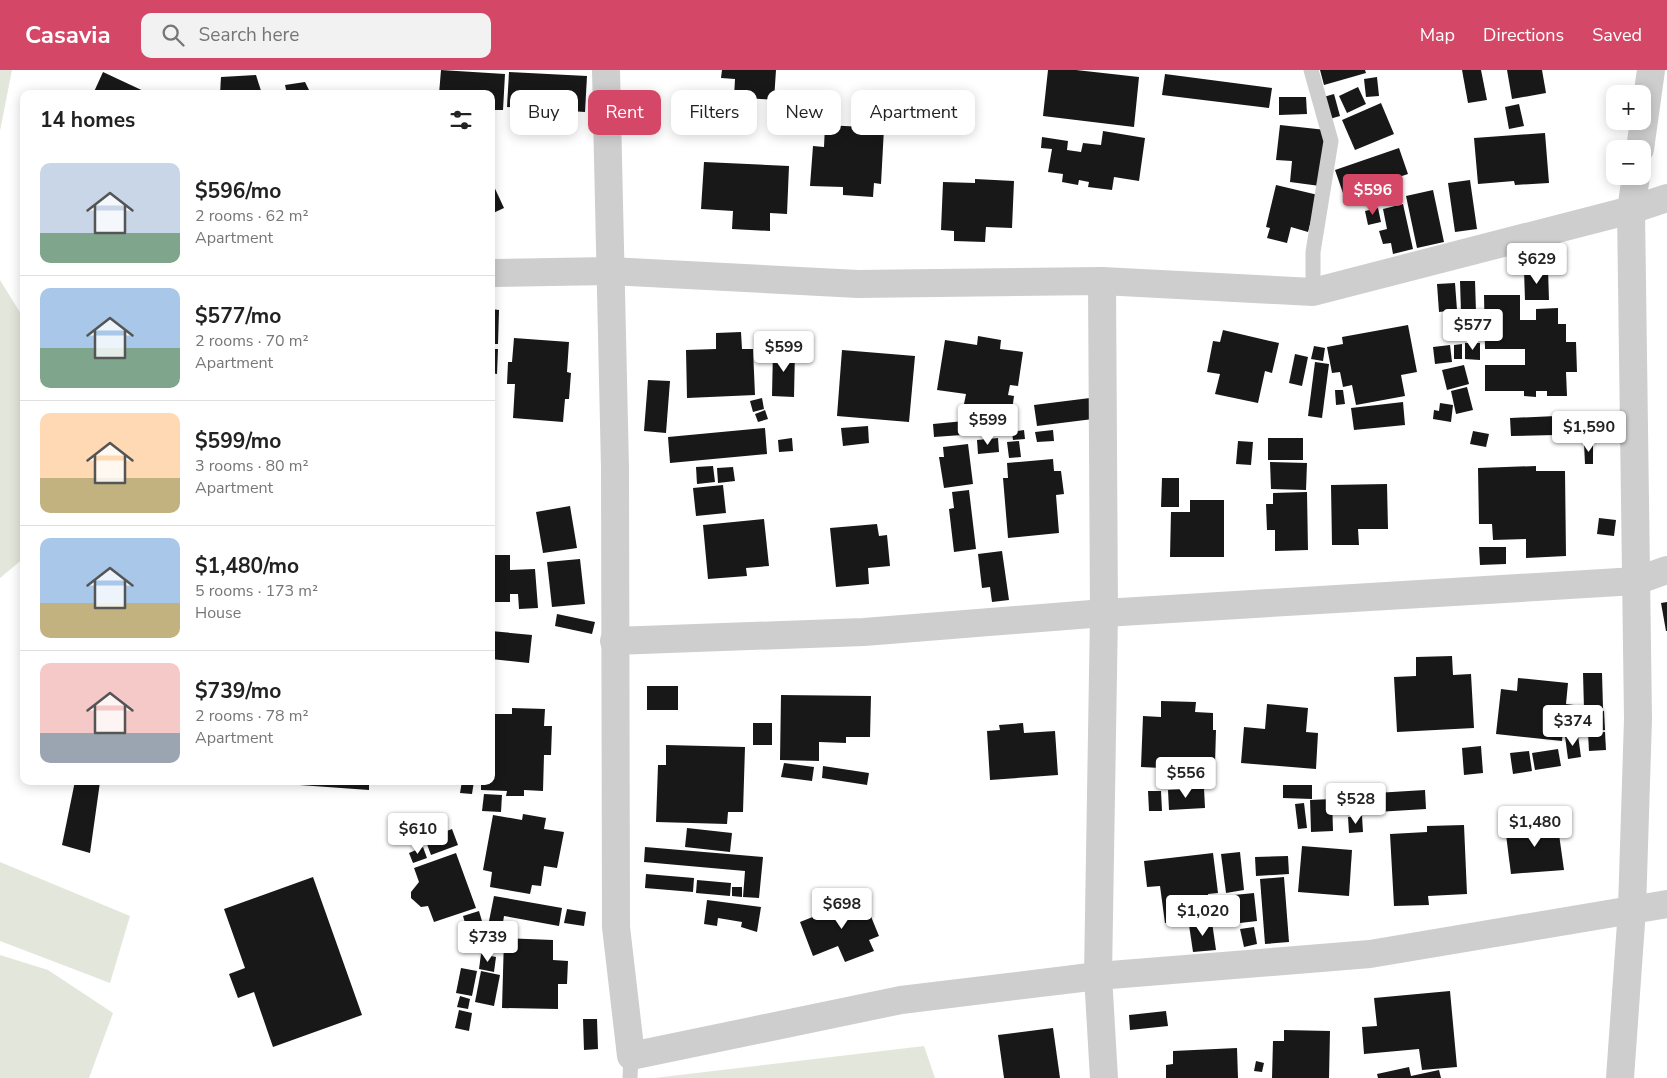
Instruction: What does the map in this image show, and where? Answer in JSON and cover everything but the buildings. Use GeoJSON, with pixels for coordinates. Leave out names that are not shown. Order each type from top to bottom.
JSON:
{"type":"FeatureCollection","features":[{"type":"Feature","properties":{"kind":"street"},"geometry":{"type":"LineString","coordinates":[[606,70],[615,468],[616,927],[630,1067],[901,1000],[1098,976],[1370,954],[1667,904]]}},
{"type":"Feature","properties":{"kind":"street"},"geometry":{"type":"LineString","coordinates":[[1641,140],[1651,70]]}},
{"type":"Feature","properties":{"kind":"street"},"geometry":{"type":"LineString","coordinates":[[1620,1078],[1632,909],[1638,719],[1631,210],[1635,185]]}},
{"type":"Feature","properties":{"kind":"street"},"geometry":{"type":"LineString","coordinates":[[495,273],[610,271],[858,284],[1102,281],[1313,292],[1631,210],[1667,198]]}},
{"type":"Feature","properties":{"kind":"street"},"geometry":{"type":"LineString","coordinates":[[1102,281],[1104,613],[1098,976],[1104,1078]]}},
{"type":"Feature","properties":{"kind":"street"},"geometry":{"type":"LineString","coordinates":[[614,641],[864,632],[1104,613],[1636,581],[1667,570]]}},
{"type":"Feature","properties":{"kind":"lane"},"geometry":{"type":"LineString","coordinates":[[1311,70],[1331,141],[1313,252],[1313,292]]}},
{"type":"Feature","properties":{"kind":"shaded area"},"geometry":{"type":"Polygon","coordinates":[[[0,70],[12,70],[0,131],[0,70]]]}},
{"type":"Feature","properties":{"kind":"shaded area"},"geometry":{"type":"Polygon","coordinates":[[[0,280],[20,312],[20,561],[0,578],[0,280]]]}},
{"type":"Feature","properties":{"kind":"shaded area"},"geometry":{"type":"Polygon","coordinates":[[[0,862],[130,916],[110,983],[0,941],[0,862]]]}},
{"type":"Feature","properties":{"kind":"shaded area"},"geometry":{"type":"Polygon","coordinates":[[[0,955],[48,970],[113,1013],[89,1078],[0,1078],[0,955]]]}},
{"type":"Feature","properties":{"kind":"shaded area"},"geometry":{"type":"Polygon","coordinates":[[[924,1046],[935,1078],[654,1078],[924,1046]]]}}]}
